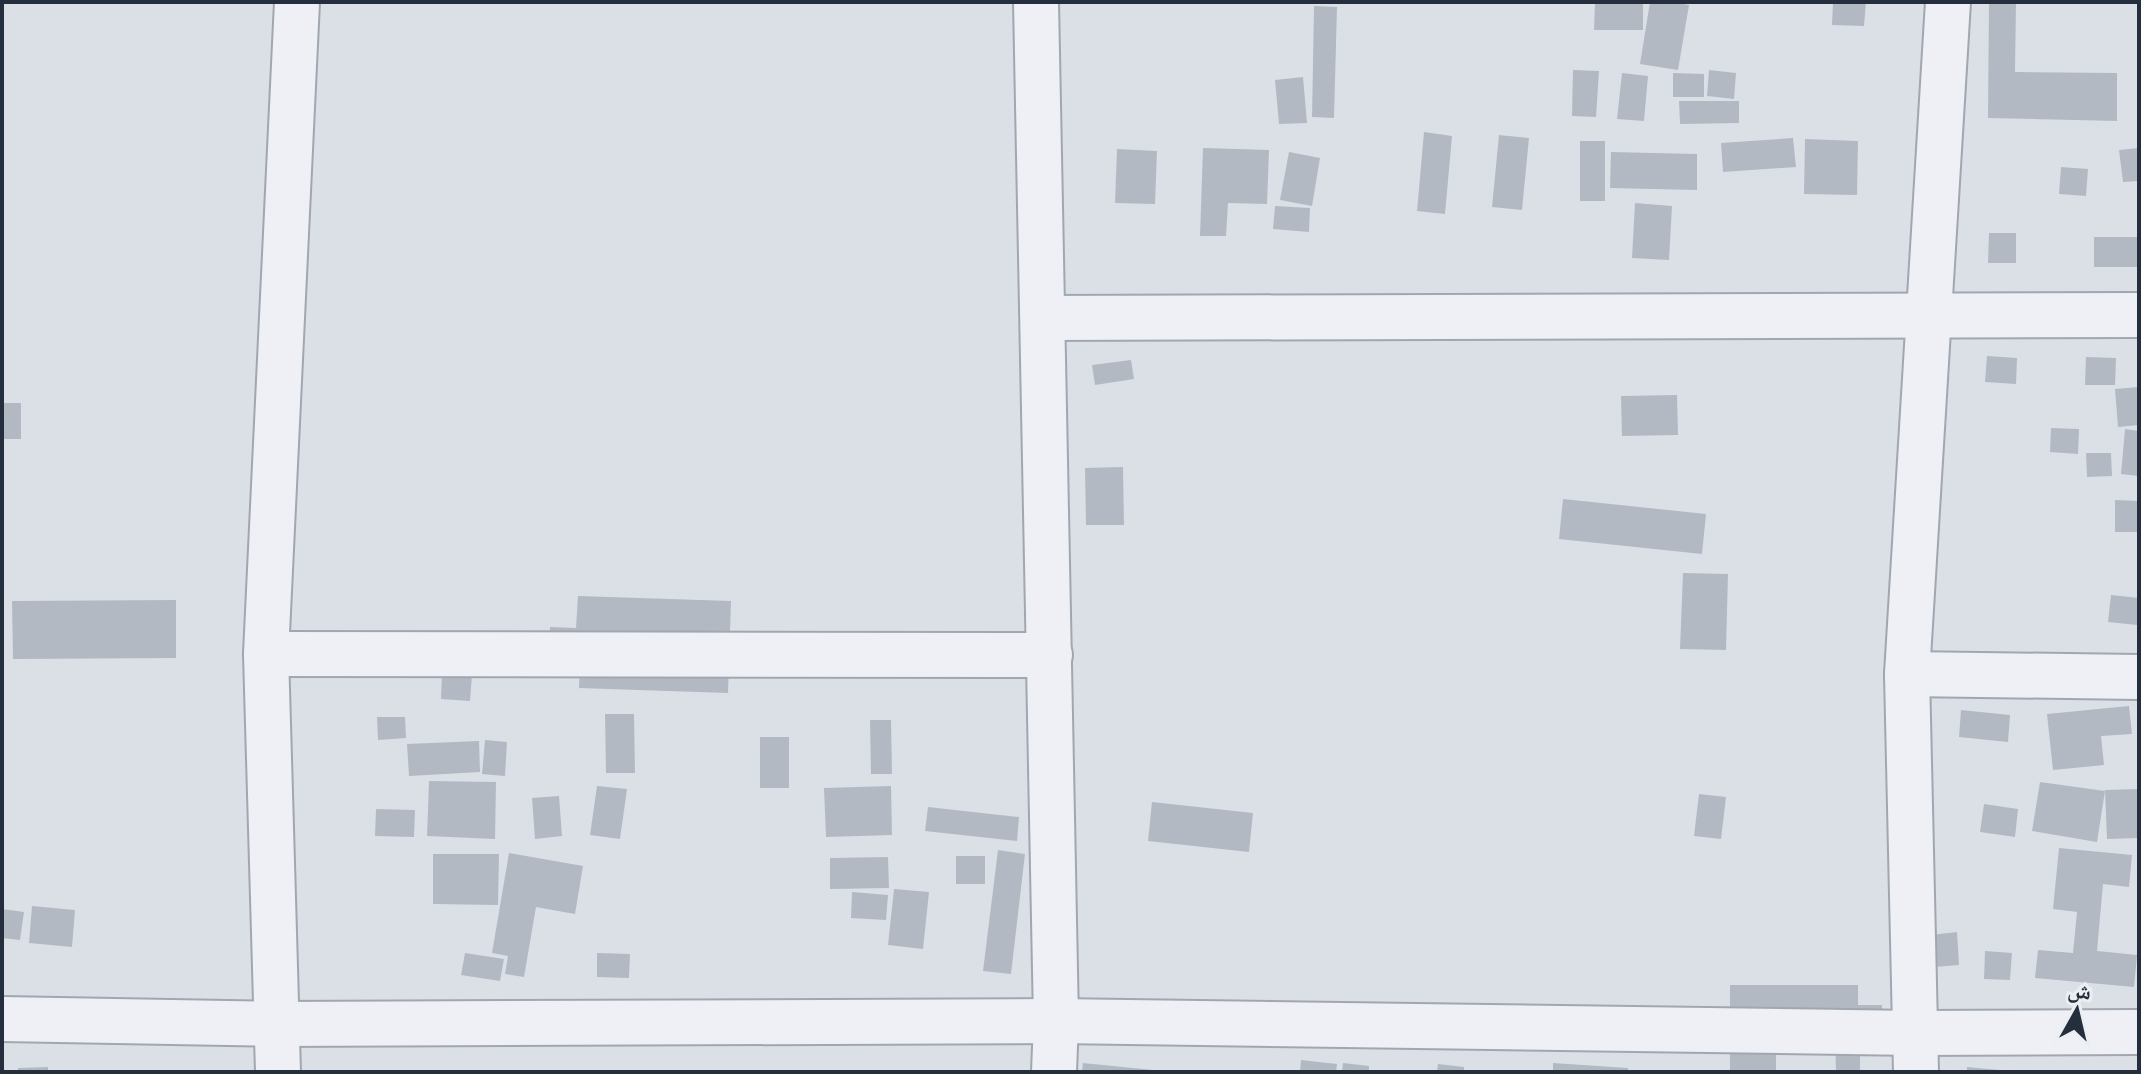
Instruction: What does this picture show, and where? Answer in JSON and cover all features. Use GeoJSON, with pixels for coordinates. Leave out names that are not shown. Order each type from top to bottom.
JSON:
{"type":"FeatureCollection","features":[{"type":"Feature","properties":{"kind":"street"},"geometry":{"type":"LineString","coordinates":[[278,1072],[266,654],[297,2]]}},
{"type":"Feature","properties":{"kind":"street"},"geometry":{"type":"LineString","coordinates":[[1036,2],[1050,655],[1056,1021],[1054,1072]]}},
{"type":"Feature","properties":{"kind":"street"},"geometry":{"type":"LineString","coordinates":[[1916,1053],[1907,674],[1948,2]]}},
{"type":"Feature","properties":{"kind":"street"},"geometry":{"type":"LineString","coordinates":[[1043,318],[2139,315]]}},
{"type":"Feature","properties":{"kind":"street"},"geometry":{"type":"LineString","coordinates":[[266,654],[1050,655]]}},
{"type":"Feature","properties":{"kind":"street"},"geometry":{"type":"LineString","coordinates":[[1907,674],[2139,677]]}},
{"type":"Feature","properties":{"kind":"street"},"geometry":{"type":"LineString","coordinates":[[2,1019],[277,1024],[1056,1021],[1916,1053],[2139,1032]]}},
{"type":"Feature","properties":{"kind":"building"},"geometry":{"type":"Polygon","coordinates":[[[1595,2],[1643,2],[1643,30],[1594,30],[1595,2]]]}},
{"type":"Feature","properties":{"kind":"building"},"geometry":{"type":"Polygon","coordinates":[[[1650,2],[1689,5],[1678,70],[1640,64],[1650,2]]]}},
{"type":"Feature","properties":{"kind":"building"},"geometry":{"type":"Polygon","coordinates":[[[1833,2],[1866,2],[1864,26],[1832,25],[1833,2]]]}},
{"type":"Feature","properties":{"kind":"building"},"geometry":{"type":"Polygon","coordinates":[[[1989,2],[2016,2],[2015,72],[2117,73],[2117,121],[1988,118],[1989,2]]]}},
{"type":"Feature","properties":{"kind":"building"},"geometry":{"type":"Polygon","coordinates":[[[1314,6],[1337,7],[1334,118],[1312,117],[1314,6]]]}},
{"type":"Feature","properties":{"kind":"building"},"geometry":{"type":"Polygon","coordinates":[[[1573,70],[1599,71],[1596,117],[1572,116],[1573,70]]]}},
{"type":"Feature","properties":{"kind":"building"},"geometry":{"type":"Polygon","coordinates":[[[1709,70],[1736,73],[1734,99],[1707,96],[1709,70]]]}},
{"type":"Feature","properties":{"kind":"building"},"geometry":{"type":"Polygon","coordinates":[[[1622,73],[1648,76],[1644,121],[1617,119],[1622,73]]]}},
{"type":"Feature","properties":{"kind":"building"},"geometry":{"type":"Polygon","coordinates":[[[1673,73],[1704,74],[1704,97],[1673,97],[1673,73]]]}},
{"type":"Feature","properties":{"kind":"building"},"geometry":{"type":"Polygon","coordinates":[[[1303,77],[1307,123],[1279,124],[1275,80],[1303,77]]]}},
{"type":"Feature","properties":{"kind":"building"},"geometry":{"type":"Polygon","coordinates":[[[1679,101],[1739,101],[1739,123],[1680,124],[1679,101]]]}},
{"type":"Feature","properties":{"kind":"building"},"geometry":{"type":"Polygon","coordinates":[[[1424,132],[1452,136],[1445,214],[1417,211],[1424,132]]]}},
{"type":"Feature","properties":{"kind":"building"},"geometry":{"type":"Polygon","coordinates":[[[1499,135],[1529,138],[1522,210],[1492,207],[1499,135]]]}},
{"type":"Feature","properties":{"kind":"building"},"geometry":{"type":"Polygon","coordinates":[[[1793,138],[1796,167],[1723,172],[1721,143],[1793,138]]]}},
{"type":"Feature","properties":{"kind":"building"},"geometry":{"type":"Polygon","coordinates":[[[1805,139],[1858,141],[1857,195],[1804,194],[1805,139]]]}},
{"type":"Feature","properties":{"kind":"building"},"geometry":{"type":"Polygon","coordinates":[[[1580,141],[1605,141],[1605,201],[1580,201],[1580,141]]]}},
{"type":"Feature","properties":{"kind":"building"},"geometry":{"type":"Polygon","coordinates":[[[1203,148],[1269,150],[1267,204],[1228,203],[1226,236],[1200,236],[1203,148]]]}},
{"type":"Feature","properties":{"kind":"building"},"geometry":{"type":"Polygon","coordinates":[[[2139,148],[2139,181],[2123,182],[2119,150],[2139,148]]]}},
{"type":"Feature","properties":{"kind":"building"},"geometry":{"type":"Polygon","coordinates":[[[1117,149],[1157,151],[1155,204],[1115,203],[1117,149]]]}},
{"type":"Feature","properties":{"kind":"building"},"geometry":{"type":"Polygon","coordinates":[[[1289,152],[1320,158],[1312,206],[1280,200],[1289,152]]]}},
{"type":"Feature","properties":{"kind":"building"},"geometry":{"type":"Polygon","coordinates":[[[1611,152],[1697,154],[1697,190],[1610,188],[1611,152]]]}},
{"type":"Feature","properties":{"kind":"building"},"geometry":{"type":"Polygon","coordinates":[[[2061,167],[2088,169],[2086,196],[2059,194],[2061,167]]]}},
{"type":"Feature","properties":{"kind":"building"},"geometry":{"type":"Polygon","coordinates":[[[1635,203],[1672,206],[1669,260],[1632,258],[1635,203]]]}},
{"type":"Feature","properties":{"kind":"building"},"geometry":{"type":"Polygon","coordinates":[[[1275,206],[1310,208],[1309,232],[1273,229],[1275,206]]]}},
{"type":"Feature","properties":{"kind":"building"},"geometry":{"type":"Polygon","coordinates":[[[1989,233],[2016,233],[2016,263],[1988,263],[1989,233]]]}},
{"type":"Feature","properties":{"kind":"building"},"geometry":{"type":"Polygon","coordinates":[[[2094,237],[2139,237],[2139,267],[2094,267],[2094,237]]]}},
{"type":"Feature","properties":{"kind":"building"},"geometry":{"type":"Polygon","coordinates":[[[1987,356],[2017,358],[2016,384],[1985,382],[1987,356]]]}},
{"type":"Feature","properties":{"kind":"building"},"geometry":{"type":"Polygon","coordinates":[[[2086,357],[2116,358],[2115,385],[2085,385],[2086,357]]]}},
{"type":"Feature","properties":{"kind":"building"},"geometry":{"type":"Polygon","coordinates":[[[1131,360],[1134,379],[1095,385],[1092,365],[1131,360]]]}},
{"type":"Feature","properties":{"kind":"building"},"geometry":{"type":"Polygon","coordinates":[[[2139,387],[2139,425],[2118,427],[2115,389],[2139,387]]]}},
{"type":"Feature","properties":{"kind":"building"},"geometry":{"type":"Polygon","coordinates":[[[1677,395],[1678,435],[1622,436],[1621,396],[1677,395]]]}},
{"type":"Feature","properties":{"kind":"building"},"geometry":{"type":"Polygon","coordinates":[[[2,403],[21,403],[21,439],[2,439],[2,403]]]}},
{"type":"Feature","properties":{"kind":"building"},"geometry":{"type":"Polygon","coordinates":[[[2051,428],[2079,429],[2078,454],[2050,452],[2051,428]]]}},
{"type":"Feature","properties":{"kind":"building"},"geometry":{"type":"Polygon","coordinates":[[[2125,429],[2139,431],[2139,476],[2121,474],[2125,429]]]}},
{"type":"Feature","properties":{"kind":"building"},"geometry":{"type":"Polygon","coordinates":[[[2086,453],[2111,453],[2112,476],[2087,477],[2086,453]]]}},
{"type":"Feature","properties":{"kind":"building"},"geometry":{"type":"Polygon","coordinates":[[[1123,467],[1124,525],[1086,525],[1085,468],[1123,467]]]}},
{"type":"Feature","properties":{"kind":"building"},"geometry":{"type":"Polygon","coordinates":[[[1563,499],[1706,514],[1702,554],[1559,539],[1563,499]]]}},
{"type":"Feature","properties":{"kind":"building"},"geometry":{"type":"Polygon","coordinates":[[[2115,500],[2139,501],[2139,532],[2115,532],[2115,500]]]}},
{"type":"Feature","properties":{"kind":"building"},"geometry":{"type":"Polygon","coordinates":[[[1683,573],[1728,574],[1726,650],[1680,649],[1683,573]]]}},
{"type":"Feature","properties":{"kind":"building"},"geometry":{"type":"Polygon","coordinates":[[[2111,595],[2139,598],[2137,625],[2108,622],[2111,595]]]}},
{"type":"Feature","properties":{"kind":"building"},"geometry":{"type":"Polygon","coordinates":[[[578,596],[731,601],[728,693],[579,688],[580,661],[549,660],[550,627],[576,628],[578,596]]]}},
{"type":"Feature","properties":{"kind":"building"},"geometry":{"type":"Polygon","coordinates":[[[176,600],[176,658],[13,659],[12,601],[176,600]]]}},
{"type":"Feature","properties":{"kind":"building"},"geometry":{"type":"Polygon","coordinates":[[[442,673],[472,675],[470,701],[441,699],[442,673]]]}},
{"type":"Feature","properties":{"kind":"building"},"geometry":{"type":"Polygon","coordinates":[[[2129,706],[2132,734],[2101,736],[2104,765],[2053,770],[2047,714],[2129,706]]]}},
{"type":"Feature","properties":{"kind":"building"},"geometry":{"type":"Polygon","coordinates":[[[1961,710],[2010,715],[2008,742],[1959,737],[1961,710]]]}},
{"type":"Feature","properties":{"kind":"building"},"geometry":{"type":"Polygon","coordinates":[[[605,714],[634,714],[635,773],[606,773],[605,714]]]}},
{"type":"Feature","properties":{"kind":"building"},"geometry":{"type":"Polygon","coordinates":[[[377,717],[405,717],[406,738],[378,740],[377,717]]]}},
{"type":"Feature","properties":{"kind":"building"},"geometry":{"type":"Polygon","coordinates":[[[870,720],[891,720],[892,774],[871,774],[870,720]]]}},
{"type":"Feature","properties":{"kind":"building"},"geometry":{"type":"Polygon","coordinates":[[[760,737],[789,737],[789,788],[760,788],[760,737]]]}},
{"type":"Feature","properties":{"kind":"building"},"geometry":{"type":"Polygon","coordinates":[[[485,740],[507,742],[505,776],[482,774],[485,740]]]}},
{"type":"Feature","properties":{"kind":"building"},"geometry":{"type":"Polygon","coordinates":[[[479,741],[480,772],[409,776],[407,744],[479,741]]]}},
{"type":"Feature","properties":{"kind":"building"},"geometry":{"type":"Polygon","coordinates":[[[429,781],[496,782],[495,839],[427,836],[429,781]]]}},
{"type":"Feature","properties":{"kind":"building"},"geometry":{"type":"Polygon","coordinates":[[[2040,782],[2105,791],[2097,842],[2032,831],[2040,782]]]}},
{"type":"Feature","properties":{"kind":"building"},"geometry":{"type":"Polygon","coordinates":[[[597,786],[627,789],[620,839],[590,835],[597,786]]]}},
{"type":"Feature","properties":{"kind":"building"},"geometry":{"type":"Polygon","coordinates":[[[891,786],[892,835],[826,837],[824,788],[891,786]]]}},
{"type":"Feature","properties":{"kind":"building"},"geometry":{"type":"Polygon","coordinates":[[[2139,789],[2139,838],[2107,839],[2105,790],[2139,789]]]}},
{"type":"Feature","properties":{"kind":"building"},"geometry":{"type":"Polygon","coordinates":[[[1699,794],[1726,797],[1721,839],[1694,836],[1699,794]]]}},
{"type":"Feature","properties":{"kind":"building"},"geometry":{"type":"Polygon","coordinates":[[[559,796],[562,836],[535,839],[532,798],[559,796]]]}},
{"type":"Feature","properties":{"kind":"building"},"geometry":{"type":"Polygon","coordinates":[[[1152,802],[1253,813],[1249,852],[1148,841],[1152,802]]]}},
{"type":"Feature","properties":{"kind":"building"},"geometry":{"type":"Polygon","coordinates":[[[1984,804],[2018,809],[2015,837],[1980,832],[1984,804]]]}},
{"type":"Feature","properties":{"kind":"building"},"geometry":{"type":"Polygon","coordinates":[[[928,807],[1019,817],[1017,841],[925,831],[928,807]]]}},
{"type":"Feature","properties":{"kind":"building"},"geometry":{"type":"Polygon","coordinates":[[[376,809],[415,810],[414,837],[375,836],[376,809]]]}},
{"type":"Feature","properties":{"kind":"building"},"geometry":{"type":"Polygon","coordinates":[[[2059,848],[2132,855],[2129,887],[2103,884],[2097,951],[2137,955],[2134,987],[2035,978],[2038,950],[2073,953],[2077,912],[2053,909],[2059,848]]]}},
{"type":"Feature","properties":{"kind":"building"},"geometry":{"type":"Polygon","coordinates":[[[998,850],[1025,854],[1011,974],[983,971],[998,850]]]}},
{"type":"Feature","properties":{"kind":"building"},"geometry":{"type":"Polygon","coordinates":[[[509,853],[583,866],[575,914],[536,907],[524,977],[505,974],[508,956],[492,953],[509,853]]]}},
{"type":"Feature","properties":{"kind":"building"},"geometry":{"type":"Polygon","coordinates":[[[433,854],[499,854],[498,905],[433,904],[433,854]]]}},
{"type":"Feature","properties":{"kind":"building"},"geometry":{"type":"Polygon","coordinates":[[[956,856],[985,856],[985,884],[956,884],[956,856]]]}},
{"type":"Feature","properties":{"kind":"building"},"geometry":{"type":"Polygon","coordinates":[[[888,857],[889,888],[830,889],[830,858],[888,857]]]}},
{"type":"Feature","properties":{"kind":"building"},"geometry":{"type":"Polygon","coordinates":[[[894,889],[929,892],[923,949],[888,945],[894,889]]]}},
{"type":"Feature","properties":{"kind":"building"},"geometry":{"type":"Polygon","coordinates":[[[852,892],[888,895],[886,920],[851,918],[852,892]]]}},
{"type":"Feature","properties":{"kind":"building"},"geometry":{"type":"Polygon","coordinates":[[[32,906],[75,910],[72,947],[29,943],[32,906]]]}},
{"type":"Feature","properties":{"kind":"building"},"geometry":{"type":"Polygon","coordinates":[[[2,909],[24,912],[20,940],[2,938],[2,909]]]}},
{"type":"Feature","properties":{"kind":"building"},"geometry":{"type":"Polygon","coordinates":[[[1957,932],[1959,965],[1934,967],[1931,935],[1957,932]]]}},
{"type":"Feature","properties":{"kind":"building"},"geometry":{"type":"Polygon","coordinates":[[[1985,951],[2012,953],[2010,980],[1984,979],[1985,951]]]}},
{"type":"Feature","properties":{"kind":"building"},"geometry":{"type":"Polygon","coordinates":[[[465,953],[504,959],[500,981],[461,975],[465,953]]]}},
{"type":"Feature","properties":{"kind":"building"},"geometry":{"type":"Polygon","coordinates":[[[597,953],[630,954],[629,978],[597,977],[597,953]]]}},
{"type":"Feature","properties":{"kind":"building"},"geometry":{"type":"Polygon","coordinates":[[[1730,985],[1858,985],[1858,1005],[1882,1005],[1882,1048],[1860,1048],[1860,1072],[1836,1072],[1835,1029],[1776,1029],[1776,1072],[1730,1072],[1730,985]]]}},
{"type":"Feature","properties":{"kind":"building"},"geometry":{"type":"Polygon","coordinates":[[[1301,1060],[1337,1064],[1336,1072],[1300,1072],[1301,1060]]]}},
{"type":"Feature","properties":{"kind":"building"},"geometry":{"type":"Polygon","coordinates":[[[1083,1063],[1153,1070],[1153,1072],[1082,1072],[1083,1063]]]}},
{"type":"Feature","properties":{"kind":"building"},"geometry":{"type":"Polygon","coordinates":[[[1343,1063],[1369,1066],[1369,1072],[1342,1072],[1343,1063]]]}},
{"type":"Feature","properties":{"kind":"building"},"geometry":{"type":"Polygon","coordinates":[[[1553,1063],[1628,1068],[1628,1072],[1553,1072],[1553,1063]]]}},
{"type":"Feature","properties":{"kind":"building"},"geometry":{"type":"Polygon","coordinates":[[[1438,1064],[1464,1067],[1464,1072],[1437,1072],[1438,1064]]]}},
{"type":"Feature","properties":{"kind":"building"},"geometry":{"type":"Polygon","coordinates":[[[48,1067],[48,1072],[18,1072],[18,1068],[48,1067]]]}},
{"type":"Feature","properties":{"kind":"building"},"geometry":{"type":"Polygon","coordinates":[[[1967,1067],[1999,1070],[1999,1072],[1967,1072],[1967,1067]]]}}]}
